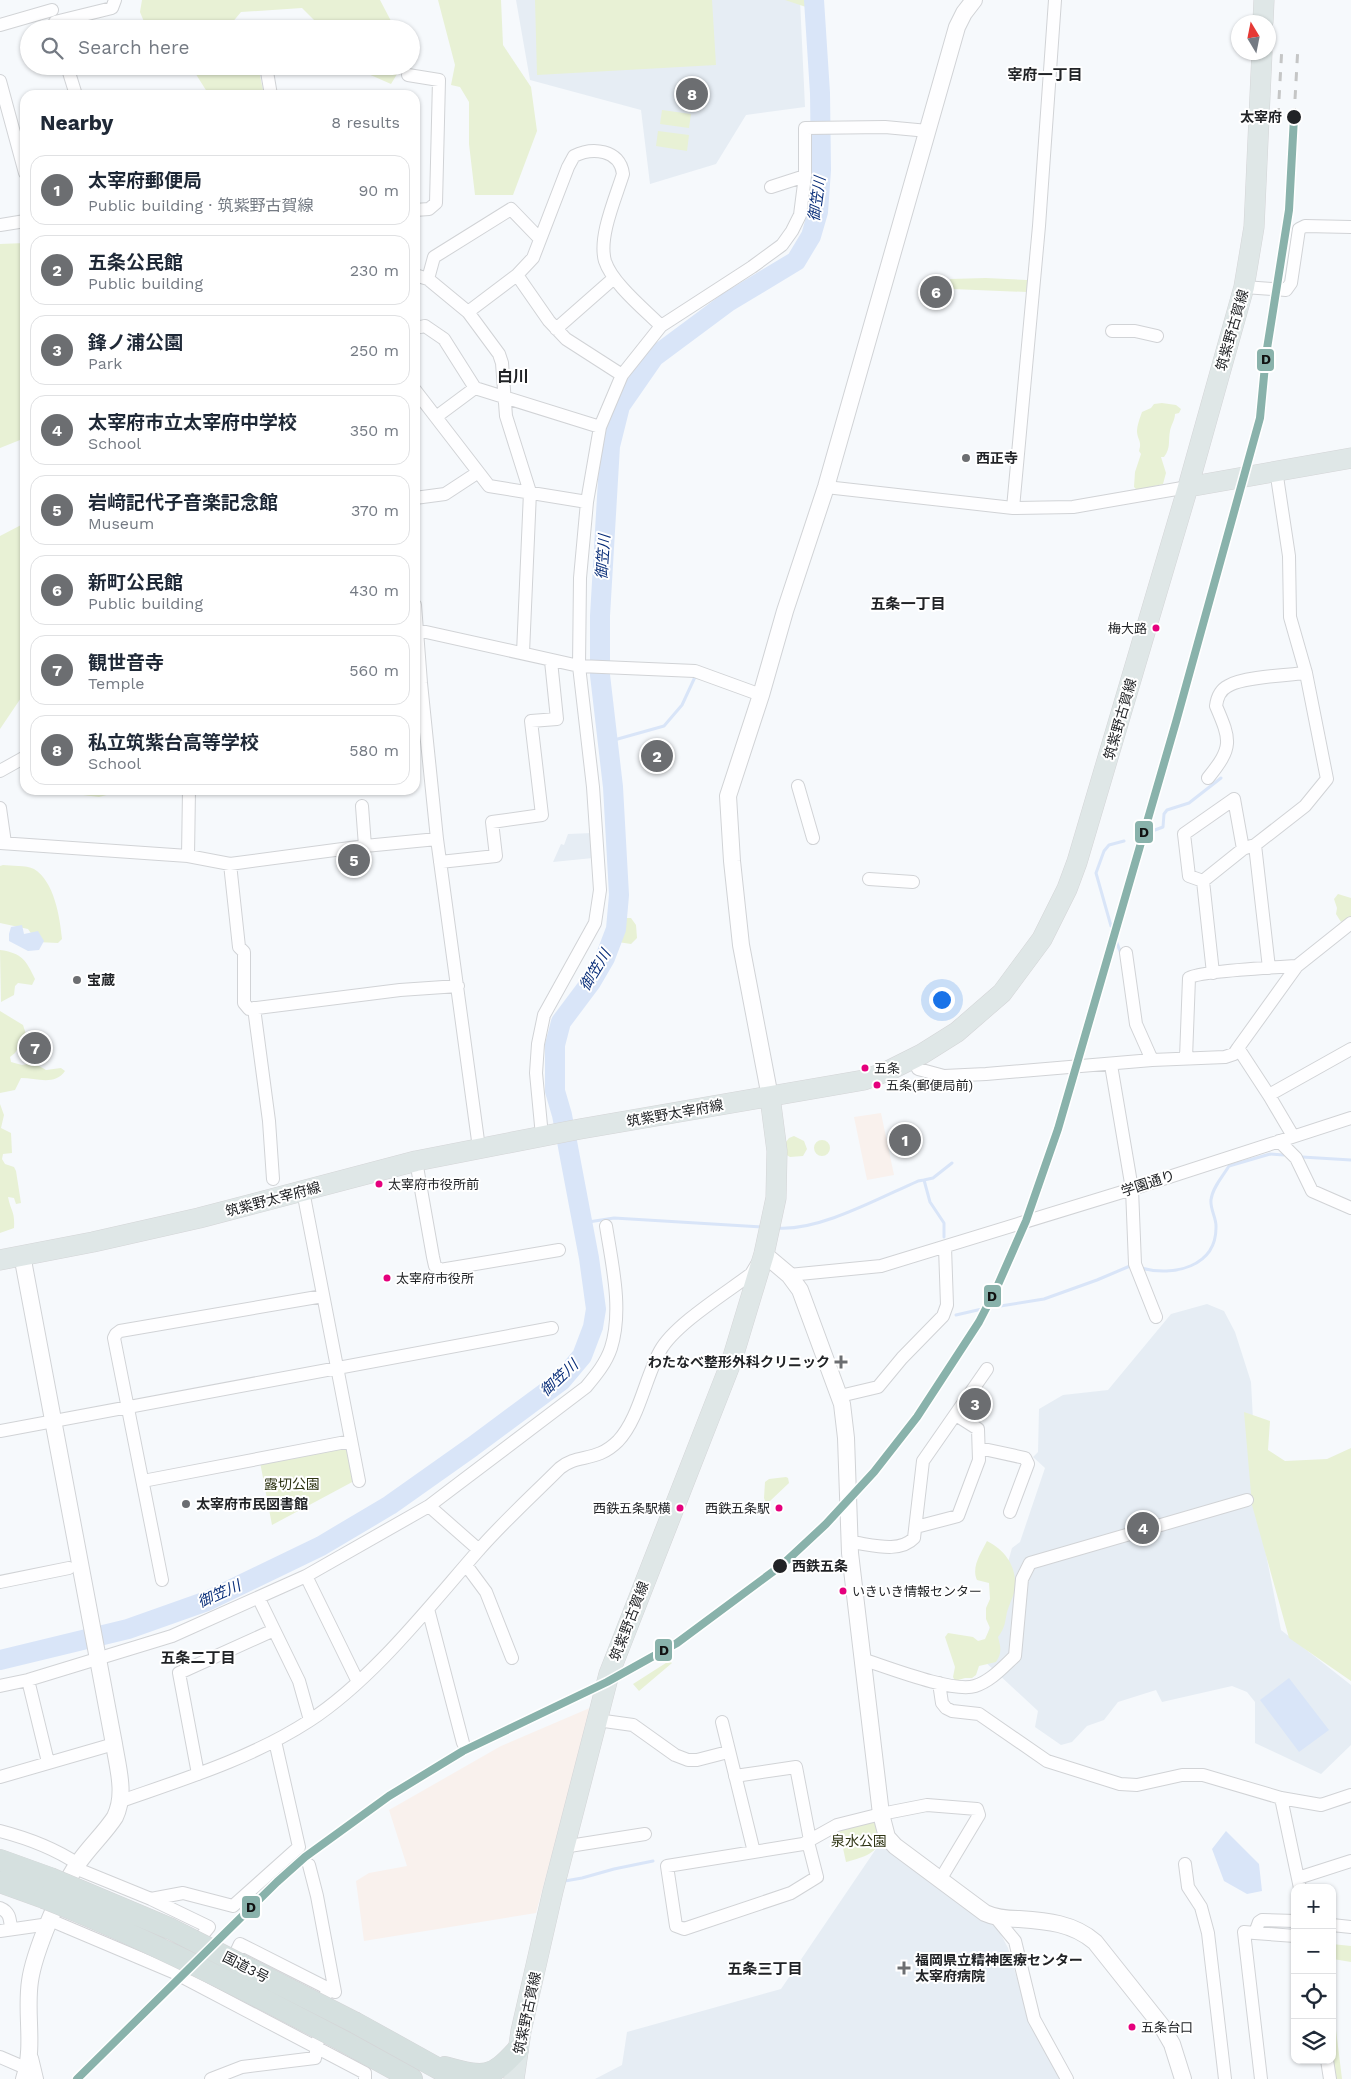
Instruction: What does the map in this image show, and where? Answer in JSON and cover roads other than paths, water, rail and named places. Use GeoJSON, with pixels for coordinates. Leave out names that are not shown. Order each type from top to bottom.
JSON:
{"type":"FeatureCollection","features":[{"type":"Feature","properties":{"kind":"highway","name":"国道3号"},"geometry":{"type":"LineString","coordinates":[[0,1860],[112,1925],[170,1952],[345,2042],[412,2079]]}},
{"type":"Feature","properties":{"kind":"highway","name":"国道3号"},"geometry":{"type":"LineString","coordinates":[[0,1882],[47,1888],[171,1929],[356,2023],[457,2079]]}},
{"type":"Feature","properties":{"kind":"highway"},"geometry":{"type":"LineString","coordinates":[[423,2060],[475,2075],[490,2076],[499,2072],[518,2049]]}},
{"type":"Feature","properties":{"kind":"main road"},"geometry":{"type":"LineString","coordinates":[[1263,15],[1264,0]]}},
{"type":"Feature","properties":{"kind":"main road","name":"筑紫野古賀線"},"geometry":{"type":"LineString","coordinates":[[514,2079],[518,2049],[563,1847],[614,1659],[732,1360],[764,1254],[776,1198],[777,1151],[770,1097],[864,1080],[914,1058],[957,1032],[1002,993],[1042,940],[1067,889],[1089,824],[1188,487],[1244,287],[1254,227],[1262,60]]}},
{"type":"Feature","properties":{"kind":"main road"},"geometry":{"type":"LineString","coordinates":[[1188,487],[1351,458]]}},
{"type":"Feature","properties":{"kind":"main road","name":"筑紫野太宰府線"},"geometry":{"type":"LineString","coordinates":[[0,1260],[93,1242],[189,1220],[416,1160],[580,1129],[770,1097]]}},
{"type":"Feature","properties":{"kind":"street"},"geometry":{"type":"LineString","coordinates":[[26,20],[112,8],[114,0]]}},
{"type":"Feature","properties":{"kind":"street"},"geometry":{"type":"LineString","coordinates":[[770,1097],[741,945],[727,806],[731,785],[761,695],[785,611],[826,487],[957,26],[974,0]]}},
{"type":"Feature","properties":{"kind":"street"},"geometry":{"type":"LineString","coordinates":[[1014,508],[1039,226],[1055,0]]}},
{"type":"Feature","properties":{"kind":"street"},"geometry":{"type":"LineString","coordinates":[[0,25],[20,21]]}},
{"type":"Feature","properties":{"kind":"street"},"geometry":{"type":"LineString","coordinates":[[70,75],[74,90]]}},
{"type":"Feature","properties":{"kind":"street"},"geometry":{"type":"LineString","coordinates":[[268,75],[270,90]]}},
{"type":"Feature","properties":{"kind":"street"},"geometry":{"type":"LineString","coordinates":[[408,75],[439,80],[436,203],[429,209],[420,210]]}},
{"type":"Feature","properties":{"kind":"street"},"geometry":{"type":"LineString","coordinates":[[0,81],[20,155]]}},
{"type":"Feature","properties":{"kind":"street"},"geometry":{"type":"LineString","coordinates":[[544,1136],[536,1073],[538,1044],[544,1015],[595,923],[600,890],[593,787],[581,666],[580,578],[587,502],[600,427],[622,375],[661,326],[752,267],[782,245],[792,231],[800,215],[805,176],[805,128],[886,127],[928,131]]}},
{"type":"Feature","properties":{"kind":"street"},"geometry":{"type":"LineString","coordinates":[[468,312],[517,275],[533,258],[574,156],[591,150],[606,152],[616,158],[622,167],[623,174],[606,231],[604,259],[614,278],[661,326]]}},
{"type":"Feature","properties":{"kind":"street"},"geometry":{"type":"LineString","coordinates":[[771,187],[805,176]]}},
{"type":"Feature","properties":{"kind":"street"},"geometry":{"type":"LineString","coordinates":[[428,279],[434,257],[511,209],[540,240]]}},
{"type":"Feature","properties":{"kind":"street"},"geometry":{"type":"LineString","coordinates":[[0,225],[20,221]]}},
{"type":"Feature","properties":{"kind":"street"},"geometry":{"type":"LineString","coordinates":[[1244,287],[1286,290],[1291,283],[1299,229],[1305,226],[1351,227]]}},
{"type":"Feature","properties":{"kind":"street"},"geometry":{"type":"LineString","coordinates":[[517,275],[556,330],[566,339],[622,375]]}},
{"type":"Feature","properties":{"kind":"street"},"geometry":{"type":"LineString","coordinates":[[420,277],[428,279],[468,312],[499,354],[502,363],[506,396],[506,416],[530,492],[523,653]]}},
{"type":"Feature","properties":{"kind":"street"},"geometry":{"type":"LineString","coordinates":[[556,330],[614,278]]}},
{"type":"Feature","properties":{"kind":"street"},"geometry":{"type":"LineString","coordinates":[[420,327],[425,326],[444,339],[475,388],[506,396],[600,427]]}},
{"type":"Feature","properties":{"kind":"street"},"geometry":{"type":"LineString","coordinates":[[1112,330],[1135,331],[1157,336]]}},
{"type":"Feature","properties":{"kind":"street"},"geometry":{"type":"LineString","coordinates":[[436,417],[475,388]]}},
{"type":"Feature","properties":{"kind":"street"},"geometry":{"type":"LineString","coordinates":[[420,396],[489,486],[587,502]]}},
{"type":"Feature","properties":{"kind":"street"},"geometry":{"type":"LineString","coordinates":[[1203,881],[1243,849],[1256,845],[1305,806],[1327,779],[1306,673],[1290,617],[1289,556],[1276,470]]}},
{"type":"Feature","properties":{"kind":"street"},"geometry":{"type":"LineString","coordinates":[[420,497],[445,494],[478,473]]}},
{"type":"Feature","properties":{"kind":"street"},"geometry":{"type":"LineString","coordinates":[[826,487],[1014,508],[1073,507],[1188,487]]}},
{"type":"Feature","properties":{"kind":"street"},"geometry":{"type":"LineString","coordinates":[[420,631],[551,661],[581,666],[695,671],[761,695]]}},
{"type":"Feature","properties":{"kind":"street"},"geometry":{"type":"LineString","coordinates":[[440,862],[496,856],[492,822],[542,815],[531,720],[556,719],[551,661]]}},
{"type":"Feature","properties":{"kind":"street"},"geometry":{"type":"LineString","coordinates":[[1208,778],[1221,762],[1227,748],[1227,732],[1216,706],[1222,690],[1229,685],[1243,681],[1306,673]]}},
{"type":"Feature","properties":{"kind":"street"},"geometry":{"type":"LineString","coordinates":[[420,700],[479,1148]]}},
{"type":"Feature","properties":{"kind":"street"},"geometry":{"type":"LineString","coordinates":[[0,771],[20,760]]}},
{"type":"Feature","properties":{"kind":"street"},"geometry":{"type":"LineString","coordinates":[[798,786],[813,838]]}},
{"type":"Feature","properties":{"kind":"street"},"geometry":{"type":"LineString","coordinates":[[188,795],[188,856]]}},
{"type":"Feature","properties":{"kind":"street"},"geometry":{"type":"LineString","coordinates":[[1203,881],[1189,876],[1184,834],[1234,799],[1243,849]]}},
{"type":"Feature","properties":{"kind":"street"},"geometry":{"type":"LineString","coordinates":[[362,806],[365,846]]}},
{"type":"Feature","properties":{"kind":"street"},"geometry":{"type":"LineString","coordinates":[[0,808],[2,843],[188,856],[230,864],[365,846],[437,839]]}},
{"type":"Feature","properties":{"kind":"street"},"geometry":{"type":"LineString","coordinates":[[1256,845],[1269,968]]}},
{"type":"Feature","properties":{"kind":"street"},"geometry":{"type":"LineString","coordinates":[[230,864],[239,947],[244,952],[244,1003],[249,1009],[400,990],[458,986]]}},
{"type":"Feature","properties":{"kind":"street"},"geometry":{"type":"LineString","coordinates":[[870,879],[914,882]]}},
{"type":"Feature","properties":{"kind":"street"},"geometry":{"type":"LineString","coordinates":[[1203,881],[1212,973]]}},
{"type":"Feature","properties":{"kind":"street"},"geometry":{"type":"LineString","coordinates":[[914,1058],[918,1069],[944,1076],[1031,1072],[1152,1060],[1226,1057],[1234,1054],[1297,966],[1351,923]]}},
{"type":"Feature","properties":{"kind":"street"},"geometry":{"type":"LineString","coordinates":[[1126,953],[1136,1024],[1152,1060]]}},
{"type":"Feature","properties":{"kind":"street"},"geometry":{"type":"LineString","coordinates":[[1186,1058],[1189,978],[1192,975],[1297,966]]}},
{"type":"Feature","properties":{"kind":"street"},"geometry":{"type":"LineString","coordinates":[[254,1008],[269,1121],[273,1179]]}},
{"type":"Feature","properties":{"kind":"street"},"geometry":{"type":"LineString","coordinates":[[1238,1048],[1269,1095],[1292,1136]]}},
{"type":"Feature","properties":{"kind":"street"},"geometry":{"type":"LineString","coordinates":[[1269,1095],[1351,1049]]}},
{"type":"Feature","properties":{"kind":"street"},"geometry":{"type":"LineString","coordinates":[[1111,1065],[1132,1189],[1135,1264],[1156,1317]]}},
{"type":"Feature","properties":{"kind":"street","name":"学園通り"},"geometry":{"type":"LineString","coordinates":[[789,1275],[881,1266],[1132,1189],[1351,1118]]}},
{"type":"Feature","properties":{"kind":"street"},"geometry":{"type":"LineString","coordinates":[[1278,1141],[1296,1158],[1312,1191],[1351,1208]]}},
{"type":"Feature","properties":{"kind":"street"},"geometry":{"type":"LineString","coordinates":[[416,1160],[435,1266],[440,1270],[559,1250]]}},
{"type":"Feature","properties":{"kind":"street"},"geometry":{"type":"LineString","coordinates":[[303,1191],[359,1480]]}},
{"type":"Feature","properties":{"kind":"street"},"geometry":{"type":"LineString","coordinates":[[0,1686],[28,1680],[172,1636],[259,1599],[306,1576],[429,1506],[586,1387],[600,1370],[611,1349],[615,1321],[615,1290],[606,1226]]}},
{"type":"Feature","properties":{"kind":"street"},"geometry":{"type":"LineString","coordinates":[[840,1396],[878,1387],[902,1358],[943,1316],[947,1305],[945,1247]]}},
{"type":"Feature","properties":{"kind":"street"},"geometry":{"type":"LineString","coordinates":[[121,1801],[198,1774],[274,1741],[310,1720],[358,1682],[428,1609],[479,1550],[565,1464],[601,1454],[619,1440],[628,1426],[659,1351],[668,1339],[679,1328],[751,1274],[764,1254],[789,1275],[800,1290],[840,1396],[846,1438],[850,1542],[862,1659],[881,1814],[890,1842],[985,1913],[996,1918],[1060,1923],[1081,1932],[1095,1942],[1161,2025],[1172,2044],[1183,2079]]}},
{"type":"Feature","properties":{"kind":"street"},"geometry":{"type":"LineString","coordinates":[[0,2058],[30,2070],[30,1981],[49,1922],[77,1866],[110,1825],[119,1809],[121,1801],[121,1786],[114,1744],[22,1255]]}},
{"type":"Feature","properties":{"kind":"street"},"geometry":{"type":"LineString","coordinates":[[162,1580],[114,1338],[116,1334],[120,1331],[322,1296]]}},
{"type":"Feature","properties":{"kind":"street"},"geometry":{"type":"LineString","coordinates":[[0,1431],[552,1328]]}},
{"type":"Feature","properties":{"kind":"street"},"geometry":{"type":"LineString","coordinates":[[850,1542],[899,1547],[908,1544],[914,1538],[923,1461],[987,1369]]}},
{"type":"Feature","properties":{"kind":"street"},"geometry":{"type":"LineString","coordinates":[[916,1527],[958,1516],[979,1460],[978,1430],[956,1415]]}},
{"type":"Feature","properties":{"kind":"street"},"geometry":{"type":"LineString","coordinates":[[143,1481],[351,1441]]}},
{"type":"Feature","properties":{"kind":"street"},"geometry":{"type":"LineString","coordinates":[[979,1448],[1024,1458],[1028,1464],[1010,1512]]}},
{"type":"Feature","properties":{"kind":"street"},"geometry":{"type":"LineString","coordinates":[[862,1659],[959,1688],[977,1686],[1015,1656],[1022,1580],[1030,1563],[1247,1500]]}},
{"type":"Feature","properties":{"kind":"street"},"geometry":{"type":"LineString","coordinates":[[429,1506],[479,1550]]}},
{"type":"Feature","properties":{"kind":"street"},"geometry":{"type":"LineString","coordinates":[[466,1565],[486,1592],[512,1658]]}},
{"type":"Feature","properties":{"kind":"street"},"geometry":{"type":"LineString","coordinates":[[0,1582],[69,1568]]}},
{"type":"Feature","properties":{"kind":"street"},"geometry":{"type":"LineString","coordinates":[[306,1576],[358,1682]]}},
{"type":"Feature","properties":{"kind":"street"},"geometry":{"type":"LineString","coordinates":[[259,1599],[299,1681],[310,1720]]}},
{"type":"Feature","properties":{"kind":"street"},"geometry":{"type":"LineString","coordinates":[[428,1609],[463,1743]]}},
{"type":"Feature","properties":{"kind":"street"},"geometry":{"type":"LineString","coordinates":[[198,1774],[179,1673],[274,1630]]}},
{"type":"Feature","properties":{"kind":"street"},"geometry":{"type":"LineString","coordinates":[[28,1680],[48,1762]]}},
{"type":"Feature","properties":{"kind":"street"},"geometry":{"type":"LineString","coordinates":[[938,1683],[942,1703],[946,1708],[952,1711],[979,1714],[1047,1761],[1120,1784],[1137,1786],[1182,1775],[1203,1775],[1281,1798],[1321,1805],[1351,1795]]}},
{"type":"Feature","properties":{"kind":"street"},"geometry":{"type":"LineString","coordinates":[[597,1720],[633,1725],[674,1754],[688,1760],[697,1760],[728,1752]]}},
{"type":"Feature","properties":{"kind":"street"},"geometry":{"type":"LineString","coordinates":[[722,1722],[754,1852]]}},
{"type":"Feature","properties":{"kind":"street"},"geometry":{"type":"LineString","coordinates":[[151,1899],[183,1893],[233,1906],[300,1847],[274,1741]]}},
{"type":"Feature","properties":{"kind":"street"},"geometry":{"type":"LineString","coordinates":[[0,1777],[114,1744]]}},
{"type":"Feature","properties":{"kind":"street"},"geometry":{"type":"LineString","coordinates":[[735,1776],[796,1767],[809,1841],[817,1877],[791,1893],[684,1928],[676,1926],[667,1866],[804,1844],[809,1841],[837,1825],[927,1805],[977,1810],[979,1815],[940,1880]]}},
{"type":"Feature","properties":{"kind":"street"},"geometry":{"type":"LineString","coordinates":[[1281,1798],[1299,1883],[1351,1861]]}},
{"type":"Feature","properties":{"kind":"street"},"geometry":{"type":"LineString","coordinates":[[0,1831],[41,1844],[65,1855],[77,1866],[209,1927],[173,1972]]}},
{"type":"Feature","properties":{"kind":"street"},"geometry":{"type":"LineString","coordinates":[[563,1847],[645,1834]]}},
{"type":"Feature","properties":{"kind":"street"},"geometry":{"type":"LineString","coordinates":[[1185,1864],[1188,1887],[1201,1907],[1208,1933],[1226,2079]]}},
{"type":"Feature","properties":{"kind":"street"},"geometry":{"type":"LineString","coordinates":[[216,1995],[240,1944],[335,1992],[317,1896],[309,1865]]}},
{"type":"Feature","properties":{"kind":"street"},"geometry":{"type":"LineString","coordinates":[[0,1908],[6,1910],[9,1914],[6,1930],[49,1922],[173,1972],[317,2047],[365,2074],[365,2079]]}},
{"type":"Feature","properties":{"kind":"street"},"geometry":{"type":"LineString","coordinates":[[996,1918],[1014,1941],[1034,2020],[1067,2079]]}},
{"type":"Feature","properties":{"kind":"street"},"geometry":{"type":"LineString","coordinates":[[1254,1933],[1259,1922],[1262,1920],[1291,1921]]}},
{"type":"Feature","properties":{"kind":"street"},"geometry":{"type":"LineString","coordinates":[[1336,1925],[1351,1927]]}},
{"type":"Feature","properties":{"kind":"street"},"geometry":{"type":"LineString","coordinates":[[1262,2079],[1244,1932],[1291,1936]]}},
{"type":"Feature","properties":{"kind":"street"},"geometry":{"type":"LineString","coordinates":[[212,2079],[242,2067],[316,2058],[327,1988]]}},
{"type":"Feature","properties":{"kind":"street"},"geometry":{"type":"LineString","coordinates":[[1328,2064],[1330,2079]]}},
{"type":"Feature","properties":{"kind":"water"},"geometry":{"type":"Polygon","coordinates":[[[22,925],[24,934],[38,931],[44,941],[39,950],[28,951],[9,941],[11,927],[22,925]]]}},
{"type":"Feature","properties":{"kind":"water"},"geometry":{"type":"Polygon","coordinates":[[[1289,1678],[1329,1730],[1299,1752],[1260,1700],[1289,1678]]]}},
{"type":"Feature","properties":{"kind":"water"},"geometry":{"type":"Polygon","coordinates":[[[1226,1831],[1259,1864],[1262,1891],[1247,1894],[1224,1881],[1212,1849],[1226,1831]]]}},
{"type":"Feature","properties":{"kind":"waterway","name":"御笠川"},"geometry":{"type":"LineString","coordinates":[[0,1660],[128,1629],[207,1601],[321,1546],[390,1505],[472,1447],[561,1381],[582,1356],[593,1327],[596,1309],[589,1258],[562,1115],[555,1091],[555,1045],[561,1022],[591,982],[605,958],[616,929],[619,895],[613,787],[600,675],[600,616],[610,446],[620,406],[654,357],[728,302],[796,261],[811,236],[818,212],[821,170],[820,93],[814,0]]}},
{"type":"Feature","properties":{"kind":"waterway"},"geometry":{"type":"LineString","coordinates":[[607,742],[664,726],[682,705],[695,677]]}},
{"type":"Feature","properties":{"kind":"waterway"},"geometry":{"type":"LineString","coordinates":[[1147,833],[1163,827],[1164,814],[1167,810],[1189,803],[1221,778]]}},
{"type":"Feature","properties":{"kind":"waterway"},"geometry":{"type":"LineString","coordinates":[[1111,926],[1096,873],[1104,851],[1109,845],[1124,841]]}},
{"type":"Feature","properties":{"kind":"waterway"},"geometry":{"type":"LineString","coordinates":[[1117,943],[1121,954]]}},
{"type":"Feature","properties":{"kind":"waterway"},"geometry":{"type":"LineString","coordinates":[[1141,1268],[1166,1271],[1191,1266],[1201,1260],[1209,1251],[1214,1240],[1216,1226],[1211,1207],[1212,1196],[1229,1166],[1270,1154],[1284,1155]]}},
{"type":"Feature","properties":{"kind":"waterway"},"geometry":{"type":"LineString","coordinates":[[1302,1157],[1351,1160]]}},
{"type":"Feature","properties":{"kind":"waterway"},"geometry":{"type":"LineString","coordinates":[[924,1180],[933,1178],[952,1163]]}},
{"type":"Feature","properties":{"kind":"waterway"},"geometry":{"type":"LineString","coordinates":[[776,1228],[793,1228],[829,1219],[924,1180],[930,1202],[944,1223],[944,1237]]}},
{"type":"Feature","properties":{"kind":"waterway"},"geometry":{"type":"LineString","coordinates":[[582,1223],[614,1218],[762,1227]]}},
{"type":"Feature","properties":{"kind":"waterway"},"geometry":{"type":"LineString","coordinates":[[994,1307],[1044,1299],[1130,1266]]}},
{"type":"Feature","properties":{"kind":"waterway"},"geometry":{"type":"LineString","coordinates":[[956,1315],[982,1309]]}},
{"type":"Feature","properties":{"kind":"waterway"},"geometry":{"type":"LineString","coordinates":[[565,1881],[653,1861]]}},
{"type":"Feature","properties":{"kind":"railway"},"geometry":{"type":"LineString","coordinates":[[1278,117],[1282,46]]}},
{"type":"Feature","properties":{"kind":"railway"},"geometry":{"type":"LineString","coordinates":[[1294,117],[1298,46]]}},
{"type":"Feature","properties":{"kind":"place","name":"私立筑紫台高等学校"},"geometry":{"type":"Point","coordinates":[692,94]}},
{"type":"Feature","properties":{"kind":"place","name":"太宰府"},"geometry":{"type":"Point","coordinates":[1294,117]}},
{"type":"Feature","properties":{"kind":"place","name":"新町公民館"},"geometry":{"type":"Point","coordinates":[936,292]}},
{"type":"Feature","properties":{"kind":"place","name":"西正寺"},"geometry":{"type":"Point","coordinates":[966,458]}},
{"type":"Feature","properties":{"kind":"place","name":"梅大路"},"geometry":{"type":"Point","coordinates":[1156,628]}},
{"type":"Feature","properties":{"kind":"place","name":"五条公民館"},"geometry":{"type":"Point","coordinates":[657,756]}},
{"type":"Feature","properties":{"kind":"place","name":"岩﨑記代子音楽記念館"},"geometry":{"type":"Point","coordinates":[354,860]}},
{"type":"Feature","properties":{"kind":"place","name":"宝蔵"},"geometry":{"type":"Point","coordinates":[77,980]}},
{"type":"Feature","properties":{"kind":"place","name":"観世音寺"},"geometry":{"type":"Point","coordinates":[35,1048]}},
{"type":"Feature","properties":{"kind":"place","name":"五条"},"geometry":{"type":"Point","coordinates":[865,1068]}},
{"type":"Feature","properties":{"kind":"place","name":"五条(郵便局前)"},"geometry":{"type":"Point","coordinates":[877,1085]}},
{"type":"Feature","properties":{"kind":"place","name":"太宰府郵便局"},"geometry":{"type":"Point","coordinates":[905,1140]}},
{"type":"Feature","properties":{"kind":"place","name":"太宰府市役所前"},"geometry":{"type":"Point","coordinates":[379,1184]}},
{"type":"Feature","properties":{"kind":"place","name":"太宰府市役所"},"geometry":{"type":"Point","coordinates":[387,1278]}},
{"type":"Feature","properties":{"kind":"place","name":"わたなべ整形外科クリニック"},"geometry":{"type":"Point","coordinates":[841,1362]}},
{"type":"Feature","properties":{"kind":"place","name":"鋒ノ浦公園"},"geometry":{"type":"Point","coordinates":[975,1404]}},
{"type":"Feature","properties":{"kind":"place","name":"太宰府市民図書館"},"geometry":{"type":"Point","coordinates":[186,1504]}},
{"type":"Feature","properties":{"kind":"place","name":"西鉄五条駅横"},"geometry":{"type":"Point","coordinates":[680,1508]}},
{"type":"Feature","properties":{"kind":"place","name":"西鉄五条駅"},"geometry":{"type":"Point","coordinates":[779,1508]}},
{"type":"Feature","properties":{"kind":"place","name":"太宰府市立太宰府中学校"},"geometry":{"type":"Point","coordinates":[1143,1528]}},
{"type":"Feature","properties":{"kind":"place","name":"西鉄五条"},"geometry":{"type":"Point","coordinates":[780,1566]}},
{"type":"Feature","properties":{"kind":"place","name":"いきいき情報センター"},"geometry":{"type":"Point","coordinates":[843,1591]}},
{"type":"Feature","properties":{"kind":"place","name":"福岡県立精神医療センター 太宰府病院"},"geometry":{"type":"Point","coordinates":[904,1968]}},
{"type":"Feature","properties":{"kind":"place","name":"五条台口"},"geometry":{"type":"Point","coordinates":[1132,2027]}},
{"type":"Feature","properties":{"kind":"district","name":"宰府一丁目"},"geometry":{"type":"Point","coordinates":[1045,75]}},
{"type":"Feature","properties":{"kind":"district","name":"白川"},"geometry":{"type":"Point","coordinates":[513,376]}},
{"type":"Feature","properties":{"kind":"district","name":"五条一丁目"},"geometry":{"type":"Point","coordinates":[908,604]}},
{"type":"Feature","properties":{"kind":"district","name":"五条二丁目"},"geometry":{"type":"Point","coordinates":[198,1658]}},
{"type":"Feature","properties":{"kind":"district","name":"五条三丁目"},"geometry":{"type":"Point","coordinates":[765,1969]}},
{"type":"Feature","properties":{"kind":"park label","name":"露切公園"},"geometry":{"type":"Point","coordinates":[292,1484]}},
{"type":"Feature","properties":{"kind":"park label","name":"泉水公園"},"geometry":{"type":"Point","coordinates":[859,1841]}}]}
